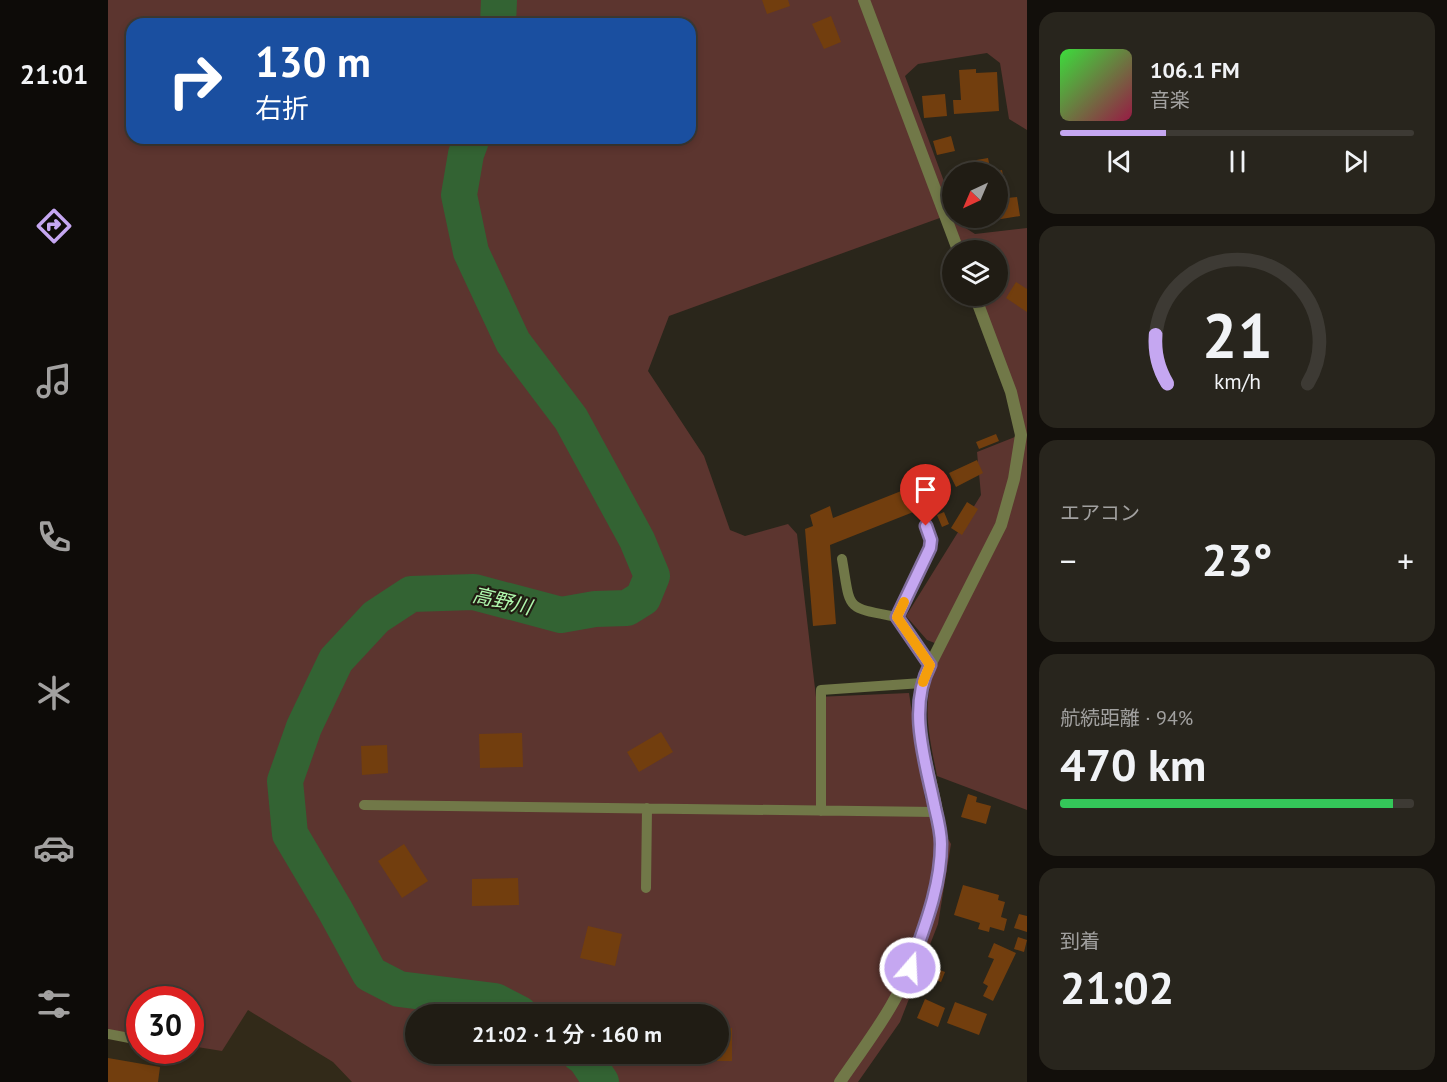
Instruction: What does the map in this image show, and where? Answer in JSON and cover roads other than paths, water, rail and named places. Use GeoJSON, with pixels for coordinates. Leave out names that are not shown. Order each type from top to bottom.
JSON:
{"type":"FeatureCollection","features":[{"type":"Feature","properties":{"kind":"street"},"geometry":{"type":"LineString","coordinates":[[864,0],[954,240]]}},
{"type":"Feature","properties":{"kind":"street"},"geometry":{"type":"LineString","coordinates":[[840,1082],[892,1005],[910,968],[929,913],[940,868],[942,841],[920,732],[922,684],[1001,525],[1014,479],[1022,435],[1011,392],[979,306]]}},
{"type":"Feature","properties":{"kind":"lane"},"geometry":{"type":"LineString","coordinates":[[897,617],[930,548],[931,540],[926,526]]}},
{"type":"Feature","properties":{"kind":"lane"},"geometry":{"type":"LineString","coordinates":[[842,559],[850,603],[858,610],[897,617],[930,665]]}},
{"type":"Feature","properties":{"kind":"lane"},"geometry":{"type":"LineString","coordinates":[[821,811],[821,690],[922,684]]}},
{"type":"Feature","properties":{"kind":"lane"},"geometry":{"type":"LineString","coordinates":[[364,805],[936,812]]}},
{"type":"Feature","properties":{"kind":"lane"},"geometry":{"type":"LineString","coordinates":[[646,808],[646,888]]}},
{"type":"Feature","properties":{"kind":"lane"},"geometry":{"type":"LineString","coordinates":[[108,1034],[126,1037]]}},
{"type":"Feature","properties":{"kind":"waterway","name":"高野川"},"geometry":{"type":"LineString","coordinates":[[498,18],[499,0]]}},
{"type":"Feature","properties":{"kind":"waterway","name":"高野川"},"geometry":{"type":"LineString","coordinates":[[470,144],[459,195],[471,252],[513,342],[571,419],[637,540],[652,576],[643,598],[627,608],[595,609],[561,615],[474,592],[411,594],[376,617],[336,660],[304,727],[285,781],[290,834],[370,974],[399,989],[495,1001],[501,1004]]}},
{"type":"Feature","properties":{"kind":"waterway","name":"高野川"},"geometry":{"type":"LineString","coordinates":[[589,1064],[601,1082]]}}]}
